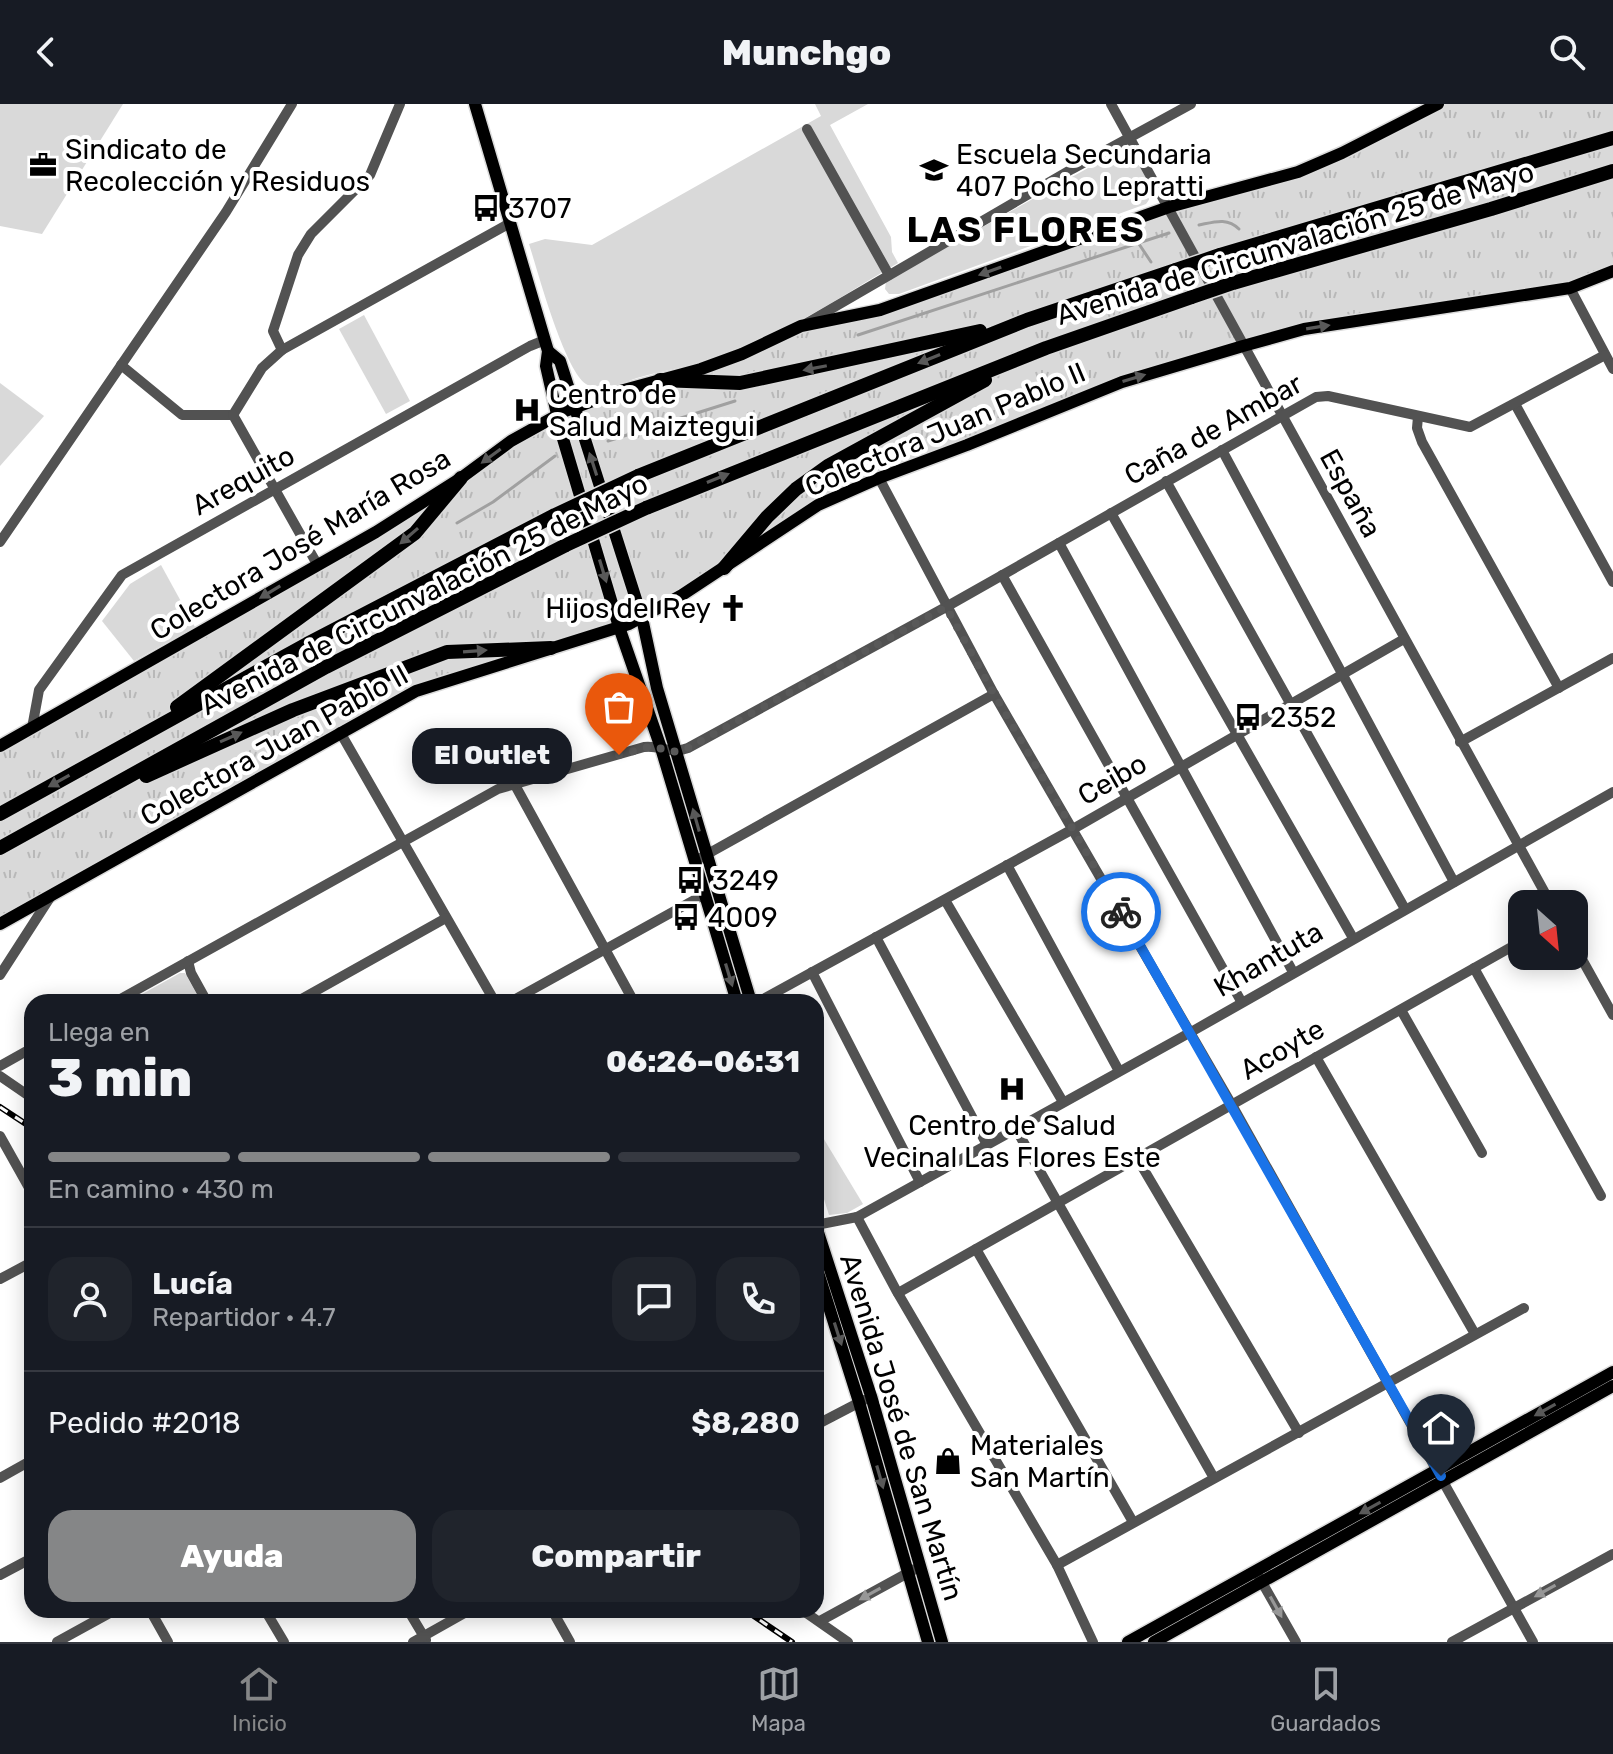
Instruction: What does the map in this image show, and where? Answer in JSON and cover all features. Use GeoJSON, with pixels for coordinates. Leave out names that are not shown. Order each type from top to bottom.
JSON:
{"type":"FeatureCollection","features":[{"type":"Feature","properties":{"kind":"highway","name":"Avenida de Circunvalación 25 de Mayo"},"geometry":{"type":"LineString","coordinates":[[0,814],[307,644],[555,515],[638,476],[1027,320],[1220,255],[1613,138]]}},
{"type":"Feature","properties":{"kind":"highway","name":"Avenida de Circunvalación 25 de Mayo"},"geometry":{"type":"LineString","coordinates":[[0,848],[326,667],[566,545],[646,508],[1046,348],[1192,297],[1613,171]]}},
{"type":"Feature","properties":{"kind":"highway"},"geometry":{"type":"LineString","coordinates":[[1491,209],[1613,181]]}},
{"type":"Feature","properties":{"kind":"highway"},"geometry":{"type":"LineString","coordinates":[[660,380],[740,383],[1027,320]]}},
{"type":"Feature","properties":{"kind":"highway"},"geometry":{"type":"LineString","coordinates":[[724,568],[767,517],[817,474],[1046,348]]}},
{"type":"Feature","properties":{"kind":"highway"},"geometry":{"type":"LineString","coordinates":[[118,748],[415,533],[461,478]]}},
{"type":"Feature","properties":{"kind":"highway"},"geometry":{"type":"LineString","coordinates":[[33,829],[293,710],[409,665],[447,652],[551,648]]}},
{"type":"Feature","properties":{"kind":"main road"},"geometry":{"type":"LineString","coordinates":[[475,104],[547,346],[546,366],[558,415],[619,627],[748,994]]}},
{"type":"Feature","properties":{"kind":"main road","name":"Colectora José María Rosa"},"geometry":{"type":"LineString","coordinates":[[0,746],[376,532],[461,478],[511,441],[558,415],[620,391],[742,354],[801,326],[880,310],[1169,207],[1310,167],[1438,104]]}},
{"type":"Feature","properties":{"kind":"main road","name":"Colectora Juan Pablo II"},"geometry":{"type":"LineString","coordinates":[[0,924],[416,691],[642,618],[818,505],[879,478],[1122,382],[1243,346],[1304,329],[1570,288],[1613,271]]}},
{"type":"Feature","properties":{"kind":"main road"},"geometry":{"type":"LineString","coordinates":[[547,346],[560,361],[642,618],[701,858],[705,894],[735,994]]}},
{"type":"Feature","properties":{"kind":"main road","name":"Avenida José de San Martín"},"geometry":{"type":"LineString","coordinates":[[824,1254],[928,1642]]}},
{"type":"Feature","properties":{"kind":"main road","name":"Avenida José de San Martín"},"geometry":{"type":"LineString","coordinates":[[824,1288],[865,1399],[942,1642]]}},
{"type":"Feature","properties":{"kind":"main road"},"geometry":{"type":"LineString","coordinates":[[1441,1476],[1613,1372]]}},
{"type":"Feature","properties":{"kind":"main road"},"geometry":{"type":"LineString","coordinates":[[1128,1642],[1259,1577],[1441,1476],[1613,1386]]}},
{"type":"Feature","properties":{"kind":"main road"},"geometry":{"type":"LineString","coordinates":[[1154,1642],[1175,1637],[1259,1577]]}},
{"type":"Feature","properties":{"kind":"street"},"geometry":{"type":"LineString","coordinates":[[0,542],[226,212],[292,104]]}},
{"type":"Feature","properties":{"kind":"street"},"geometry":{"type":"LineString","coordinates":[[282,350],[273,331],[298,255],[311,234],[370,175],[400,104]]}},
{"type":"Feature","properties":{"kind":"street","name":"España"},"geometry":{"type":"LineString","coordinates":[[1111,104],[1543,890]]}},
{"type":"Feature","properties":{"kind":"street"},"geometry":{"type":"LineString","coordinates":[[801,326],[1191,104]]}},
{"type":"Feature","properties":{"kind":"street"},"geometry":{"type":"LineString","coordinates":[[807,129],[889,275]]}},
{"type":"Feature","properties":{"kind":"street"},"geometry":{"type":"LineString","coordinates":[[233,415],[262,368],[282,350],[510,223]]}},
{"type":"Feature","properties":{"kind":"street"},"geometry":{"type":"LineString","coordinates":[[1570,288],[1613,369]]}},
{"type":"Feature","properties":{"kind":"street","name":"Arequito"},"geometry":{"type":"LineString","coordinates":[[32,728],[39,690],[122,575],[530,346],[547,346]]}},
{"type":"Feature","properties":{"kind":"street","name":"Caña de Ambar"},"geometry":{"type":"LineString","coordinates":[[676,751],[688,748],[946,607],[1321,395],[1470,427],[1605,355]]}},
{"type":"Feature","properties":{"kind":"street"},"geometry":{"type":"LineString","coordinates":[[121,365],[182,415],[233,415]]}},
{"type":"Feature","properties":{"kind":"street"},"geometry":{"type":"LineString","coordinates":[[1515,404],[1613,582]]}},
{"type":"Feature","properties":{"kind":"street"},"geometry":{"type":"LineString","coordinates":[[233,415],[317,564]]}},
{"type":"Feature","properties":{"kind":"street"},"geometry":{"type":"LineString","coordinates":[[1418,417],[1417,428],[1422,442],[1559,688]]}},
{"type":"Feature","properties":{"kind":"street"},"geometry":{"type":"LineString","coordinates":[[1222,450],[1454,882]]}},
{"type":"Feature","properties":{"kind":"street"},"geometry":{"type":"LineString","coordinates":[[879,478],[994,694],[1191,1032],[1533,1642]]}},
{"type":"Feature","properties":{"kind":"street"},"geometry":{"type":"LineString","coordinates":[[1166,481],[1405,909]]}},
{"type":"Feature","properties":{"kind":"street"},"geometry":{"type":"LineString","coordinates":[[1111,513],[1353,938]]}},
{"type":"Feature","properties":{"kind":"street"},"geometry":{"type":"LineString","coordinates":[[1059,543],[1293,972]]}},
{"type":"Feature","properties":{"kind":"street"},"geometry":{"type":"LineString","coordinates":[[1002,575],[1241,1001]]}},
{"type":"Feature","properties":{"kind":"street","name":"Ceibo"},"geometry":{"type":"LineString","coordinates":[[772,994],[1073,829],[1404,639]]}},
{"type":"Feature","properties":{"kind":"street"},"geometry":{"type":"LineString","coordinates":[[1460,742],[1613,658]]}},
{"type":"Feature","properties":{"kind":"street"},"geometry":{"type":"LineString","coordinates":[[701,858],[994,694]]}},
{"type":"Feature","properties":{"kind":"street"},"geometry":{"type":"LineString","coordinates":[[340,732],[490,994]]}},
{"type":"Feature","properties":{"kind":"street"},"geometry":{"type":"LineString","coordinates":[[129,994],[498,789],[644,747],[676,751]]}},
{"type":"Feature","properties":{"kind":"street"},"geometry":{"type":"LineString","coordinates":[[515,785],[630,994]]}},
{"type":"Feature","properties":{"kind":"street","name":"Khantuta"},"geometry":{"type":"LineString","coordinates":[[824,1224],[857,1217],[1191,1032],[1613,792]]}},
{"type":"Feature","properties":{"kind":"street"},"geometry":{"type":"LineString","coordinates":[[1007,865],[1119,1071]]}},
{"type":"Feature","properties":{"kind":"street"},"geometry":{"type":"LineString","coordinates":[[524,994],[705,894]]}},
{"type":"Feature","properties":{"kind":"street"},"geometry":{"type":"LineString","coordinates":[[0,975],[52,896]]}},
{"type":"Feature","properties":{"kind":"street"},"geometry":{"type":"LineString","coordinates":[[945,900],[1063,1102]]}},
{"type":"Feature","properties":{"kind":"street"},"geometry":{"type":"LineString","coordinates":[[310,994],[446,918]]}},
{"type":"Feature","properties":{"kind":"street"},"geometry":{"type":"LineString","coordinates":[[876,937],[987,1145]]}},
{"type":"Feature","properties":{"kind":"street","name":"Acoyte"},"geometry":{"type":"LineString","coordinates":[[898,1293],[1508,949]]}},
{"type":"Feature","properties":{"kind":"street"},"geometry":{"type":"LineString","coordinates":[[188,961],[203,994]]}},
{"type":"Feature","properties":{"kind":"street"},"geometry":{"type":"LineString","coordinates":[[1588,966],[1608,995],[1613,1015]]}},
{"type":"Feature","properties":{"kind":"street"},"geometry":{"type":"LineString","coordinates":[[1474,968],[1601,1196]]}},
{"type":"Feature","properties":{"kind":"street"},"geometry":{"type":"LineString","coordinates":[[812,972],[823,994]]}},
{"type":"Feature","properties":{"kind":"street"},"geometry":{"type":"LineString","coordinates":[[824,995],[920,1182]]}},
{"type":"Feature","properties":{"kind":"street"},"geometry":{"type":"LineString","coordinates":[[1401,1010],[1482,1153]]}},
{"type":"Feature","properties":{"kind":"street"},"geometry":{"type":"LineString","coordinates":[[0,1066],[24,1052]]}},
{"type":"Feature","properties":{"kind":"street"},"geometry":{"type":"LineString","coordinates":[[1316,1057],[1475,1334]]}},
{"type":"Feature","properties":{"kind":"street"},"geometry":{"type":"LineString","coordinates":[[0,1076],[24,1092]]}},
{"type":"Feature","properties":{"kind":"street"},"geometry":{"type":"LineString","coordinates":[[1016,1129],[1214,1478]]}},
{"type":"Feature","properties":{"kind":"street"},"geometry":{"type":"LineString","coordinates":[[0,1136],[24,1179]]}},
{"type":"Feature","properties":{"kind":"street"},"geometry":{"type":"LineString","coordinates":[[1137,1158],[1299,1433]]}},
{"type":"Feature","properties":{"kind":"street"},"geometry":{"type":"LineString","coordinates":[[857,1217],[1057,1565],[1093,1642]]}},
{"type":"Feature","properties":{"kind":"street"},"geometry":{"type":"LineString","coordinates":[[976,1249],[1133,1522]]}},
{"type":"Feature","properties":{"kind":"street"},"geometry":{"type":"LineString","coordinates":[[0,1279],[24,1266]]}},
{"type":"Feature","properties":{"kind":"street"},"geometry":{"type":"LineString","coordinates":[[1057,1565],[1524,1308]]}},
{"type":"Feature","properties":{"kind":"street"},"geometry":{"type":"LineString","coordinates":[[824,1421],[865,1399]]}},
{"type":"Feature","properties":{"kind":"street"},"geometry":{"type":"LineString","coordinates":[[0,1478],[24,1464]]}},
{"type":"Feature","properties":{"kind":"street"},"geometry":{"type":"LineString","coordinates":[[1452,1642],[1613,1554]]}},
{"type":"Feature","properties":{"kind":"street"},"geometry":{"type":"LineString","coordinates":[[0,1575],[24,1562]]}},
{"type":"Feature","properties":{"kind":"street"},"geometry":{"type":"LineString","coordinates":[[820,1621],[920,1566]]}},
{"type":"Feature","properties":{"kind":"street"},"geometry":{"type":"LineString","coordinates":[[1259,1577],[1296,1642]]}},
{"type":"Feature","properties":{"kind":"street"},"geometry":{"type":"LineString","coordinates":[[61,1641],[101,1618]]}},
{"type":"Feature","properties":{"kind":"street"},"geometry":{"type":"LineString","coordinates":[[154,1618],[168,1642]]}},
{"type":"Feature","properties":{"kind":"street"},"geometry":{"type":"LineString","coordinates":[[270,1618],[284,1642]]}},
{"type":"Feature","properties":{"kind":"street"},"geometry":{"type":"LineString","coordinates":[[411,1618],[421,1640],[457,1618]]}},
{"type":"Feature","properties":{"kind":"street"},"geometry":{"type":"LineString","coordinates":[[556,1618],[570,1642]]}},
{"type":"Feature","properties":{"kind":"street"},"geometry":{"type":"LineString","coordinates":[[815,1618],[848,1642]]}},
{"type":"Feature","properties":{"kind":"green space","name":"Sindicato de Recolección y Residuos"},"geometry":{"type":"Polygon","coordinates":[[[0,104],[123,104],[42,234],[0,226],[0,104]]]}},
{"type":"Feature","properties":{"kind":"green space"},"geometry":{"type":"Polygon","coordinates":[[[815,104],[868,104],[830,125],[891,237],[892,252],[898,263],[792,325],[726,355],[611,387],[598,389],[586,384],[569,360],[529,244],[545,239],[592,245],[821,116],[815,104]]]}},
{"type":"Feature","properties":{"kind":"green space"},"geometry":{"type":"Polygon","coordinates":[[[1438,104],[1613,104],[1613,271],[1570,288],[1304,329],[1122,382],[818,505],[642,618],[416,691],[0,924],[0,746],[208,629],[558,415],[774,340],[880,310],[1169,207],[1298,172],[1438,104]]]}},
{"type":"Feature","properties":{"kind":"green space"},"geometry":{"type":"Polygon","coordinates":[[[1122,149],[1134,153],[1148,179],[1151,192],[1146,204],[899,294],[889,294],[885,289],[886,281],[1122,149]]]}},
{"type":"Feature","properties":{"kind":"green space"},"geometry":{"type":"Polygon","coordinates":[[[364,315],[410,401],[386,414],[339,329],[364,315]]]}},
{"type":"Feature","properties":{"kind":"green space"},"geometry":{"type":"Polygon","coordinates":[[[0,383],[44,416],[0,466],[0,383]]]}},
{"type":"Feature","properties":{"kind":"green space"},"geometry":{"type":"Polygon","coordinates":[[[161,565],[195,627],[134,661],[102,621],[130,584],[161,565]]]}},
{"type":"Feature","properties":{"kind":"green space"},"geometry":{"type":"Polygon","coordinates":[[[185,973],[197,994],[142,994],[185,973]]]}},
{"type":"Feature","properties":{"kind":"green space"},"geometry":{"type":"Polygon","coordinates":[[[824,1139],[863,1204],[847,1213],[829,1215],[824,1199],[824,1139]]]}},
{"type":"Feature","properties":{"kind":"waterway"},"geometry":{"type":"LineString","coordinates":[[1199,225],[1225,222],[1239,229]]}},
{"type":"Feature","properties":{"kind":"waterway"},"geometry":{"type":"LineString","coordinates":[[858,335],[1169,233]]}},
{"type":"Feature","properties":{"kind":"waterway"},"geometry":{"type":"LineString","coordinates":[[1139,244],[1151,262]]}},
{"type":"Feature","properties":{"kind":"waterway"},"geometry":{"type":"LineString","coordinates":[[608,441],[735,401]]}},
{"type":"Feature","properties":{"kind":"waterway"},"geometry":{"type":"LineString","coordinates":[[457,523],[493,502],[555,456]]}},
{"type":"Feature","properties":{"kind":"railway"},"geometry":{"type":"LineString","coordinates":[[0,1107],[24,1123]]}},
{"type":"Feature","properties":{"kind":"railway"},"geometry":{"type":"LineString","coordinates":[[757,1618],[792,1642]]}},
{"type":"Feature","properties":{"kind":"way so far"},"geometry":{"type":"LineString","coordinates":[[619,755],[652,746],[669,752],[688,748],[946,607],[1121,912]]}},
{"type":"Feature","properties":{"kind":"place","name":"Sindicato de Recolección y Residuos"},"geometry":{"type":"Point","coordinates":[43,165]}},
{"type":"Feature","properties":{"kind":"place","name":"Escuela Secundaria 407 Pocho Lepratti"},"geometry":{"type":"Point","coordinates":[934,170]}},
{"type":"Feature","properties":{"kind":"place","name":"3707"},"geometry":{"type":"Point","coordinates":[486,208]}},
{"type":"Feature","properties":{"kind":"place","name":"Centro de Salud Maiztegui"},"geometry":{"type":"Point","coordinates":[527,410]}},
{"type":"Feature","properties":{"kind":"place","name":"Hijos del Rey"},"geometry":{"type":"Point","coordinates":[733,608]}},
{"type":"Feature","properties":{"kind":"place","name":"2352"},"geometry":{"type":"Point","coordinates":[1248,717]}},
{"type":"Feature","properties":{"kind":"place","name":"El Outlet"},"geometry":{"type":"Point","coordinates":[619,755]}},
{"type":"Feature","properties":{"kind":"place","name":"3249"},"geometry":{"type":"Point","coordinates":[690,880]}},
{"type":"Feature","properties":{"kind":"place","name":"4009"},"geometry":{"type":"Point","coordinates":[686,917]}},
{"type":"Feature","properties":{"kind":"place","name":"Centro de Salud Vecinal Las Flores Este"},"geometry":{"type":"Point","coordinates":[1012,1089]}},
{"type":"Feature","properties":{"kind":"place","name":"Materiales San Martín"},"geometry":{"type":"Point","coordinates":[948,1461]}},
{"type":"Feature","properties":{"kind":"district","name":"LAS FLORES"},"geometry":{"type":"Point","coordinates":[1026,229]}},
{"type":"Feature","properties":{"kind":"route"},"geometry":{"type":"LineString","coordinates":[[1121,912],[1441,1476]]}}]}
